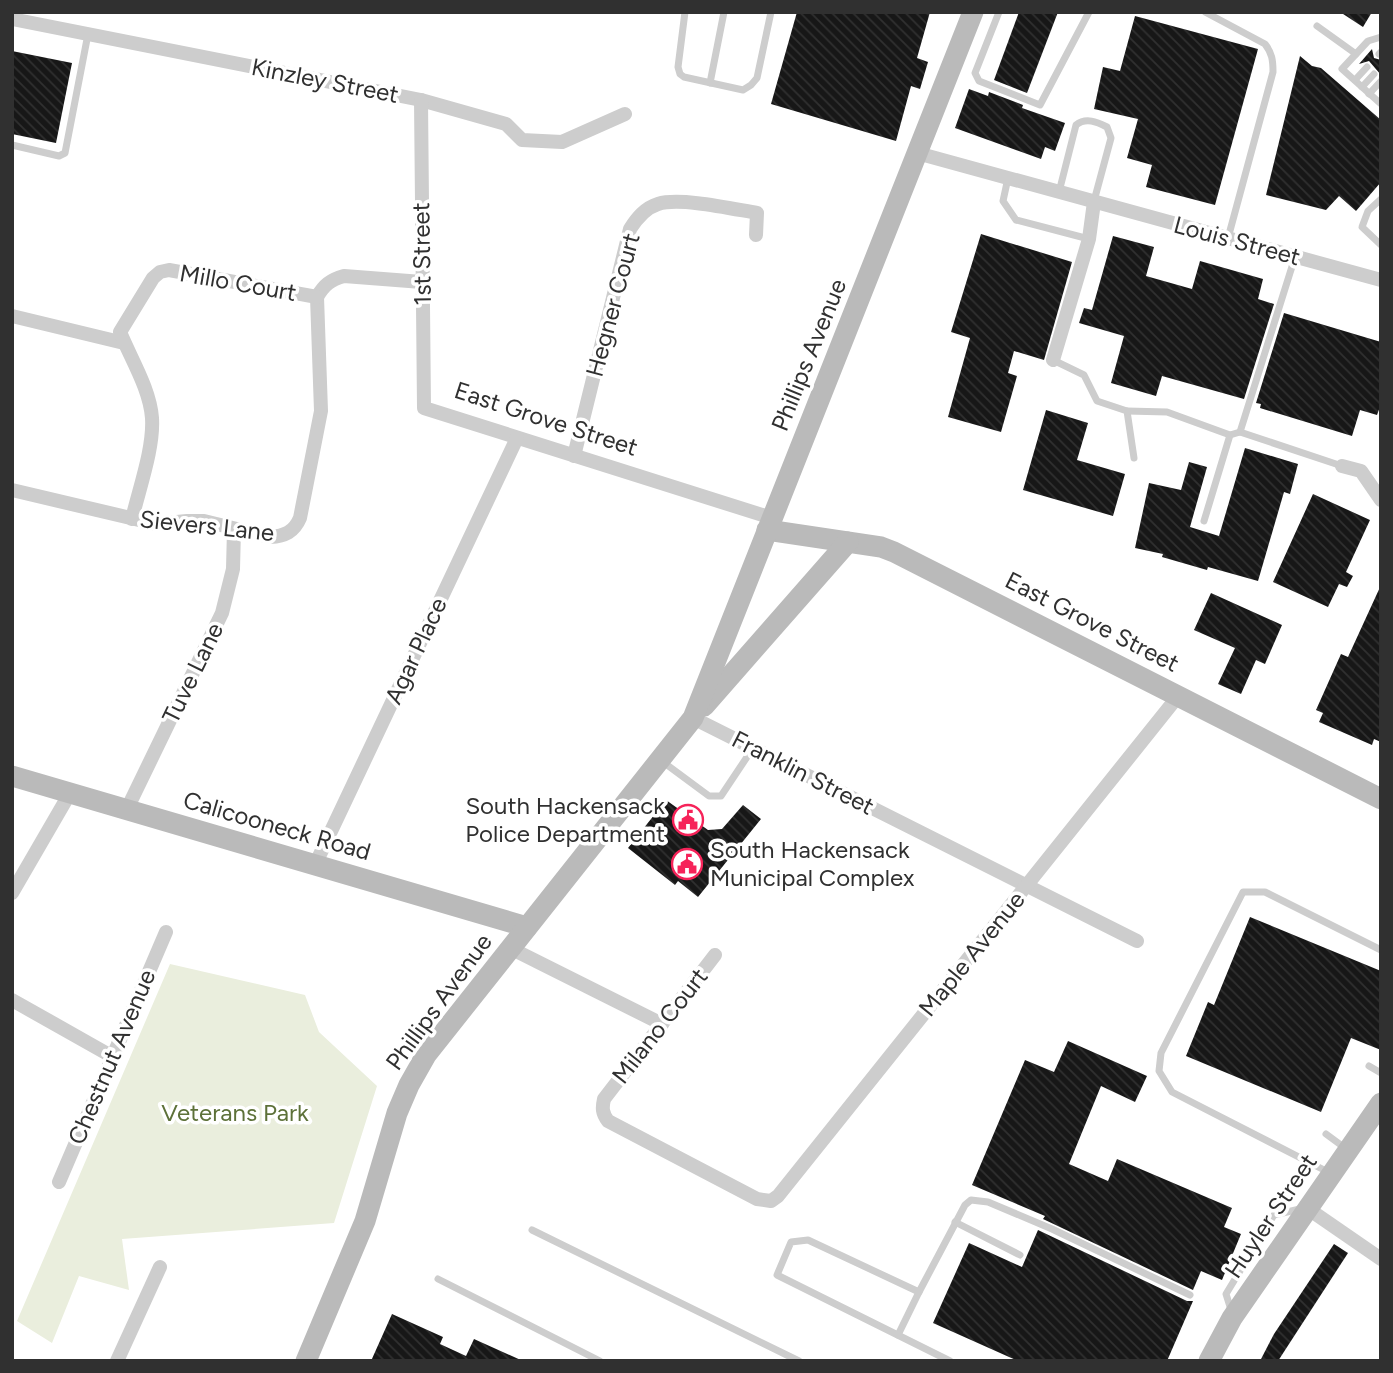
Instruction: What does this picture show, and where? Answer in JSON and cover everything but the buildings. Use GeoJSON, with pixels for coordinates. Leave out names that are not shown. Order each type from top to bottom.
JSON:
{"type":"FeatureCollection","features":[{"type":"Feature","properties":{"kind":"street","name":"Phillips Avenue"},"geometry":{"type":"LineString","coordinates":[[693,718],[973,12]]}},
{"type":"Feature","properties":{"kind":"street","name":"Kinzley Street"},"geometry":{"type":"LineString","coordinates":[[12,19],[421,100],[506,124],[522,141],[562,142],[625,114]]}},
{"type":"Feature","properties":{"kind":"street","name":"1st Street"},"geometry":{"type":"LineString","coordinates":[[421,100],[424,408]]}},
{"type":"Feature","properties":{"kind":"street","name":"Louis Street"},"geometry":{"type":"LineString","coordinates":[[917,153],[1381,280]]}},
{"type":"Feature","properties":{"kind":"street","name":"Hegner Court"},"geometry":{"type":"LineString","coordinates":[[574,456],[630,229],[637,219],[646,209],[673,202],[758,212],[756,235]]}},
{"type":"Feature","properties":{"kind":"street"},"geometry":{"type":"LineString","coordinates":[[1053,359],[1088,239],[1094,202]]}},
{"type":"Feature","properties":{"kind":"street","name":"Millo Court"},"geometry":{"type":"LineString","coordinates":[[124,343],[120,332],[153,278],[169,270],[317,297],[332,279],[344,276],[422,282]]}},
{"type":"Feature","properties":{"kind":"street","name":"Sievers Lane"},"geometry":{"type":"LineString","coordinates":[[12,490],[156,524],[187,520],[270,537],[290,532],[300,518],[321,411],[317,297]]}},
{"type":"Feature","properties":{"kind":"street"},"geometry":{"type":"LineString","coordinates":[[12,316],[124,343],[149,401],[152,419],[150,441],[132,519]]}},
{"type":"Feature","properties":{"kind":"street","name":"East Grove Street"},"geometry":{"type":"LineString","coordinates":[[424,408],[574,456],[770,524],[894,552],[1381,799]]}},
{"type":"Feature","properties":{"kind":"street","name":"Agar Place"},"geometry":{"type":"LineString","coordinates":[[315,865],[517,438]]}},
{"type":"Feature","properties":{"kind":"street"},"geometry":{"type":"LineString","coordinates":[[1342,466],[1361,471],[1381,500]]}},
{"type":"Feature","properties":{"kind":"street","name":"Tuve Lane"},"geometry":{"type":"LineString","coordinates":[[127,809],[222,613],[233,569],[234,528]]}},
{"type":"Feature","properties":{"kind":"street","name":"Phillips Avenue"},"geometry":{"type":"LineString","coordinates":[[306,1361],[365,1221],[377,1188],[397,1112],[432,1046],[693,718],[848,542]]}},
{"type":"Feature","properties":{"kind":"street","name":"Maple Avenue"},"geometry":{"type":"LineString","coordinates":[[606,1097],[602,1107],[603,1115],[608,1121],[757,1199],[771,1201],[778,1196],[1180,695]]}},
{"type":"Feature","properties":{"kind":"street","name":"Franklin Street"},"geometry":{"type":"LineString","coordinates":[[693,718],[1137,941]]}},
{"type":"Feature","properties":{"kind":"street","name":"Calicooneck Road"},"geometry":{"type":"LineString","coordinates":[[12,776],[527,927]]}},
{"type":"Feature","properties":{"kind":"street"},"geometry":{"type":"LineString","coordinates":[[12,893],[69,793]]}},
{"type":"Feature","properties":{"kind":"street","name":"Chestnut Avenue"},"geometry":{"type":"LineString","coordinates":[[59,1182],[166,932]]}},
{"type":"Feature","properties":{"kind":"street"},"geometry":{"type":"LineString","coordinates":[[510,948],[662,1024]]}},
{"type":"Feature","properties":{"kind":"street","name":"Milano Court"},"geometry":{"type":"LineString","coordinates":[[606,1097],[715,955]]}},
{"type":"Feature","properties":{"kind":"street"},"geometry":{"type":"LineString","coordinates":[[12,1000],[113,1057]]}},
{"type":"Feature","properties":{"kind":"street","name":"Huyler Street"},"geometry":{"type":"LineString","coordinates":[[1209,1361],[1234,1316],[1381,1103]]}},
{"type":"Feature","properties":{"kind":"street"},"geometry":{"type":"LineString","coordinates":[[1307,1208],[1381,1259]]}},
{"type":"Feature","properties":{"kind":"street"},"geometry":{"type":"LineString","coordinates":[[117,1361],[160,1267]]}},
{"type":"Feature","properties":{"kind":"lane"},"geometry":{"type":"LineString","coordinates":[[685,12],[678,67],[680,74],[743,90],[757,78],[771,12]]}},
{"type":"Feature","properties":{"kind":"lane"},"geometry":{"type":"LineString","coordinates":[[710,83],[724,12]]}},
{"type":"Feature","properties":{"kind":"lane"},"geometry":{"type":"LineString","coordinates":[[999,12],[975,73],[979,81],[1040,105],[1089,12]]}},
{"type":"Feature","properties":{"kind":"lane"},"geometry":{"type":"LineString","coordinates":[[1205,12],[1265,44],[1273,60],[1273,72],[1228,239]]}},
{"type":"Feature","properties":{"kind":"lane"},"geometry":{"type":"LineString","coordinates":[[1317,26],[1356,54]]}},
{"type":"Feature","properties":{"kind":"lane"},"geometry":{"type":"LineString","coordinates":[[12,145],[59,156],[65,153],[88,34]]}},
{"type":"Feature","properties":{"kind":"lane"},"geometry":{"type":"LineString","coordinates":[[1380,100],[1369,94],[1342,69],[1368,41],[1381,37]]}},
{"type":"Feature","properties":{"kind":"lane"},"geometry":{"type":"LineString","coordinates":[[1355,80],[1367,67]]}},
{"type":"Feature","properties":{"kind":"lane"},"geometry":{"type":"LineString","coordinates":[[1362,87],[1374,74]]}},
{"type":"Feature","properties":{"kind":"lane"},"geometry":{"type":"LineString","coordinates":[[1369,94],[1381,81]]}},
{"type":"Feature","properties":{"kind":"lane"},"geometry":{"type":"LineString","coordinates":[[1059,192],[1076,125],[1086,120],[1100,124],[1107,127],[1110,133],[1094,202]]}},
{"type":"Feature","properties":{"kind":"lane"},"geometry":{"type":"LineString","coordinates":[[1008,178],[1003,201],[1016,220],[1088,239]]}},
{"type":"Feature","properties":{"kind":"lane"},"geometry":{"type":"LineString","coordinates":[[1381,199],[1368,211],[1362,227],[1381,245]]}},
{"type":"Feature","properties":{"kind":"lane"},"geometry":{"type":"LineString","coordinates":[[1240,432],[1295,257]]}},
{"type":"Feature","properties":{"kind":"lane"},"geometry":{"type":"LineString","coordinates":[[1053,359],[1084,375],[1097,401],[1127,411],[1167,412],[1230,435],[1240,432],[1342,466]]}},
{"type":"Feature","properties":{"kind":"lane"},"geometry":{"type":"LineString","coordinates":[[1127,411],[1134,458]]}},
{"type":"Feature","properties":{"kind":"lane"},"geometry":{"type":"LineString","coordinates":[[1204,521],[1230,435]]}},
{"type":"Feature","properties":{"kind":"lane"},"geometry":{"type":"LineString","coordinates":[[660,760],[709,796],[721,796],[754,748]]}},
{"type":"Feature","properties":{"kind":"lane"},"geometry":{"type":"LineString","coordinates":[[1331,1173],[1172,1091],[1159,1071],[1161,1053],[1243,891],[1265,892],[1381,950]]}},
{"type":"Feature","properties":{"kind":"lane"},"geometry":{"type":"LineString","coordinates":[[1369,1066],[1381,1073]]}},
{"type":"Feature","properties":{"kind":"lane"},"geometry":{"type":"LineString","coordinates":[[1326,1134],[1348,1150]]}},
{"type":"Feature","properties":{"kind":"lane"},"geometry":{"type":"LineString","coordinates":[[898,1335],[955,1222],[971,1200],[988,1202],[1052,1229],[1190,1295]]}},
{"type":"Feature","properties":{"kind":"lane"},"geometry":{"type":"LineString","coordinates":[[955,1222],[1020,1255]]}},
{"type":"Feature","properties":{"kind":"lane"},"geometry":{"type":"LineString","coordinates":[[532,1230],[799,1361]]}},
{"type":"Feature","properties":{"kind":"lane"},"geometry":{"type":"LineString","coordinates":[[919,1292],[807,1240],[791,1242],[778,1275],[950,1361]]}},
{"type":"Feature","properties":{"kind":"lane"},"geometry":{"type":"LineString","coordinates":[[438,1279],[600,1361]]}},
{"type":"Feature","properties":{"kind":"green space","name":"Veterans Park"},"geometry":{"type":"Polygon","coordinates":[[[170,964],[305,995],[319,1032],[377,1086],[334,1223],[122,1239],[129,1290],[79,1276],[52,1343],[17,1321],[170,964]]]}},
{"type":"Feature","properties":{"kind":"place","name":"South Hackensack Police Department"},"geometry":{"type":"Point","coordinates":[688,820]}},
{"type":"Feature","properties":{"kind":"place","name":"South Hackensack Municipal Complex"},"geometry":{"type":"Point","coordinates":[687,864]}}]}
